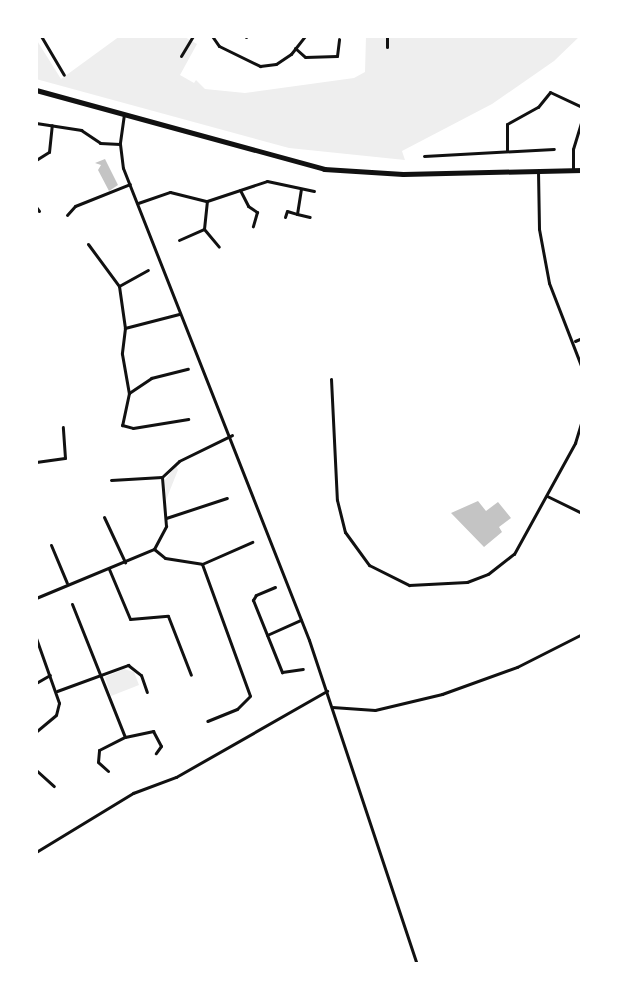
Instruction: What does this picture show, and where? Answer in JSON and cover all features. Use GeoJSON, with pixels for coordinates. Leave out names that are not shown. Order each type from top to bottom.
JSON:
{"type":"FeatureCollection","features":[{"type":"Feature","properties":{"kind":"highway"},"geometry":{"type":"LineString","coordinates":[[36,90],[324,168],[403,174],[582,170]]}},
{"type":"Feature","properties":{"kind":"street"},"geometry":{"type":"LineString","coordinates":[[41,36],[64,75]]}},
{"type":"Feature","properties":{"kind":"street"},"geometry":{"type":"LineString","coordinates":[[181,56],[193,36]]}},
{"type":"Feature","properties":{"kind":"street"},"geometry":{"type":"LineString","coordinates":[[212,36],[219,46],[260,66],[276,64],[296,48],[304,36]]}},
{"type":"Feature","properties":{"kind":"street"},"geometry":{"type":"LineString","coordinates":[[387,47],[388,36]]}},
{"type":"Feature","properties":{"kind":"street"},"geometry":{"type":"LineString","coordinates":[[296,48],[305,57],[337,56],[339,39]]}},
{"type":"Feature","properties":{"kind":"street"},"geometry":{"type":"LineString","coordinates":[[507,150],[507,124],[538,107],[550,92],[582,107]]}},
{"type":"Feature","properties":{"kind":"street"},"geometry":{"type":"LineString","coordinates":[[124,113],[120,144],[130,184],[179,314],[232,435],[301,620],[327,691],[417,964]]}},
{"type":"Feature","properties":{"kind":"street"},"geometry":{"type":"LineString","coordinates":[[573,170],[582,120]]}},
{"type":"Feature","properties":{"kind":"street"},"geometry":{"type":"LineString","coordinates":[[36,123],[81,130],[100,143],[120,144]]}},
{"type":"Feature","properties":{"kind":"street"},"geometry":{"type":"LineString","coordinates":[[36,160],[49,152],[52,125]]}},
{"type":"Feature","properties":{"kind":"street"},"geometry":{"type":"LineString","coordinates":[[424,156],[507,150],[554,149]]}},
{"type":"Feature","properties":{"kind":"street"},"geometry":{"type":"LineString","coordinates":[[538,171],[539,229],[549,283],[575,341],[582,368]]}},
{"type":"Feature","properties":{"kind":"street"},"geometry":{"type":"LineString","coordinates":[[138,203],[170,192],[207,201],[267,181],[314,191]]}},
{"type":"Feature","properties":{"kind":"street"},"geometry":{"type":"LineString","coordinates":[[67,215],[75,206],[130,184]]}},
{"type":"Feature","properties":{"kind":"street"},"geometry":{"type":"LineString","coordinates":[[297,214],[300,188]]}},
{"type":"Feature","properties":{"kind":"street"},"geometry":{"type":"LineString","coordinates":[[240,190],[248,206],[257,212],[253,226]]}},
{"type":"Feature","properties":{"kind":"street"},"geometry":{"type":"LineString","coordinates":[[36,195],[36,205],[39,211]]}},
{"type":"Feature","properties":{"kind":"street"},"geometry":{"type":"LineString","coordinates":[[207,201],[204,229],[219,247]]}},
{"type":"Feature","properties":{"kind":"street"},"geometry":{"type":"LineString","coordinates":[[285,217],[287,211],[310,217]]}},
{"type":"Feature","properties":{"kind":"street"},"geometry":{"type":"LineString","coordinates":[[178,240],[204,229]]}},
{"type":"Feature","properties":{"kind":"street"},"geometry":{"type":"LineString","coordinates":[[88,244],[120,286],[126,328],[122,354],[129,393],[124,429],[188,419]]}},
{"type":"Feature","properties":{"kind":"street"},"geometry":{"type":"LineString","coordinates":[[120,286],[148,270]]}},
{"type":"Feature","properties":{"kind":"street"},"geometry":{"type":"LineString","coordinates":[[126,328],[179,314]]}},
{"type":"Feature","properties":{"kind":"street"},"geometry":{"type":"LineString","coordinates":[[575,341],[582,338]]}},
{"type":"Feature","properties":{"kind":"street"},"geometry":{"type":"LineString","coordinates":[[129,393],[151,378],[188,369]]}},
{"type":"Feature","properties":{"kind":"street"},"geometry":{"type":"LineString","coordinates":[[331,379],[340,516],[356,549],[388,578],[441,586],[488,574],[514,554],[547,496],[582,420]]}},
{"type":"Feature","properties":{"kind":"street"},"geometry":{"type":"LineString","coordinates":[[36,462],[65,458],[63,427]]}},
{"type":"Feature","properties":{"kind":"street"},"geometry":{"type":"LineString","coordinates":[[111,480],[162,477],[179,461],[232,435]]}},
{"type":"Feature","properties":{"kind":"street"},"geometry":{"type":"LineString","coordinates":[[36,598],[67,583],[109,569],[154,549],[166,518],[162,477]]}},
{"type":"Feature","properties":{"kind":"street"},"geometry":{"type":"LineString","coordinates":[[547,496],[582,513]]}},
{"type":"Feature","properties":{"kind":"street"},"geometry":{"type":"LineString","coordinates":[[166,518],[227,498]]}},
{"type":"Feature","properties":{"kind":"street"},"geometry":{"type":"LineString","coordinates":[[104,517],[125,562]]}},
{"type":"Feature","properties":{"kind":"street"},"geometry":{"type":"LineString","coordinates":[[154,549],[165,558],[202,564],[252,542]]}},
{"type":"Feature","properties":{"kind":"street"},"geometry":{"type":"LineString","coordinates":[[51,545],[67,583]]}},
{"type":"Feature","properties":{"kind":"street"},"geometry":{"type":"LineString","coordinates":[[202,564],[250,696],[237,709],[207,721]]}},
{"type":"Feature","properties":{"kind":"street"},"geometry":{"type":"LineString","coordinates":[[109,569],[130,618],[168,616],[191,675]]}},
{"type":"Feature","properties":{"kind":"street"},"geometry":{"type":"LineString","coordinates":[[275,587],[256,595],[253,600],[282,672],[303,669]]}},
{"type":"Feature","properties":{"kind":"street"},"geometry":{"type":"LineString","coordinates":[[72,604],[124,737]]}},
{"type":"Feature","properties":{"kind":"street"},"geometry":{"type":"LineString","coordinates":[[267,635],[301,620]]}},
{"type":"Feature","properties":{"kind":"street"},"geometry":{"type":"LineString","coordinates":[[332,707],[375,710],[442,694],[517,667],[582,634]]}},
{"type":"Feature","properties":{"kind":"street"},"geometry":{"type":"LineString","coordinates":[[36,638],[57,691],[56,716],[36,732]]}},
{"type":"Feature","properties":{"kind":"street"},"geometry":{"type":"LineString","coordinates":[[57,691],[128,665],[141,675],[147,692]]}},
{"type":"Feature","properties":{"kind":"street"},"geometry":{"type":"LineString","coordinates":[[36,682],[50,675]]}},
{"type":"Feature","properties":{"kind":"street"},"geometry":{"type":"LineString","coordinates":[[36,852],[133,793],[176,777],[327,691]]}},
{"type":"Feature","properties":{"kind":"street"},"geometry":{"type":"LineString","coordinates":[[108,771],[98,762],[98,750],[124,737],[153,731],[160,746],[156,753]]}},
{"type":"Feature","properties":{"kind":"street"},"geometry":{"type":"LineString","coordinates":[[36,770],[54,786]]}},
{"type":"Feature","properties":{"kind":"shaded area"},"geometry":{"type":"Polygon","coordinates":[[[120,36],[183,36],[197,44],[180,75],[194,83],[196,80],[205,89],[245,93],[354,78],[365,72],[366,36],[580,36],[554,61],[492,104],[402,151],[405,160],[289,148],[36,79],[36,39],[61,79],[120,36]]]}},
{"type":"Feature","properties":{"kind":"shaded area"},"geometry":{"type":"Polygon","coordinates":[[[176,466],[178,470],[166,500],[165,480],[176,466]]]}},
{"type":"Feature","properties":{"kind":"shaded area"},"geometry":{"type":"Polygon","coordinates":[[[124,669],[134,672],[139,685],[111,696],[105,677],[124,669]]]}},
{"type":"Feature","properties":{"kind":"building"},"geometry":{"type":"Polygon","coordinates":[[[105,159],[118,185],[109,191],[98,170],[101,165],[95,163],[105,159]]]}},
{"type":"Feature","properties":{"kind":"building"},"geometry":{"type":"Polygon","coordinates":[[[478,501],[486,511],[498,502],[511,518],[499,527],[502,532],[484,547],[451,513],[478,501]]]}}]}
